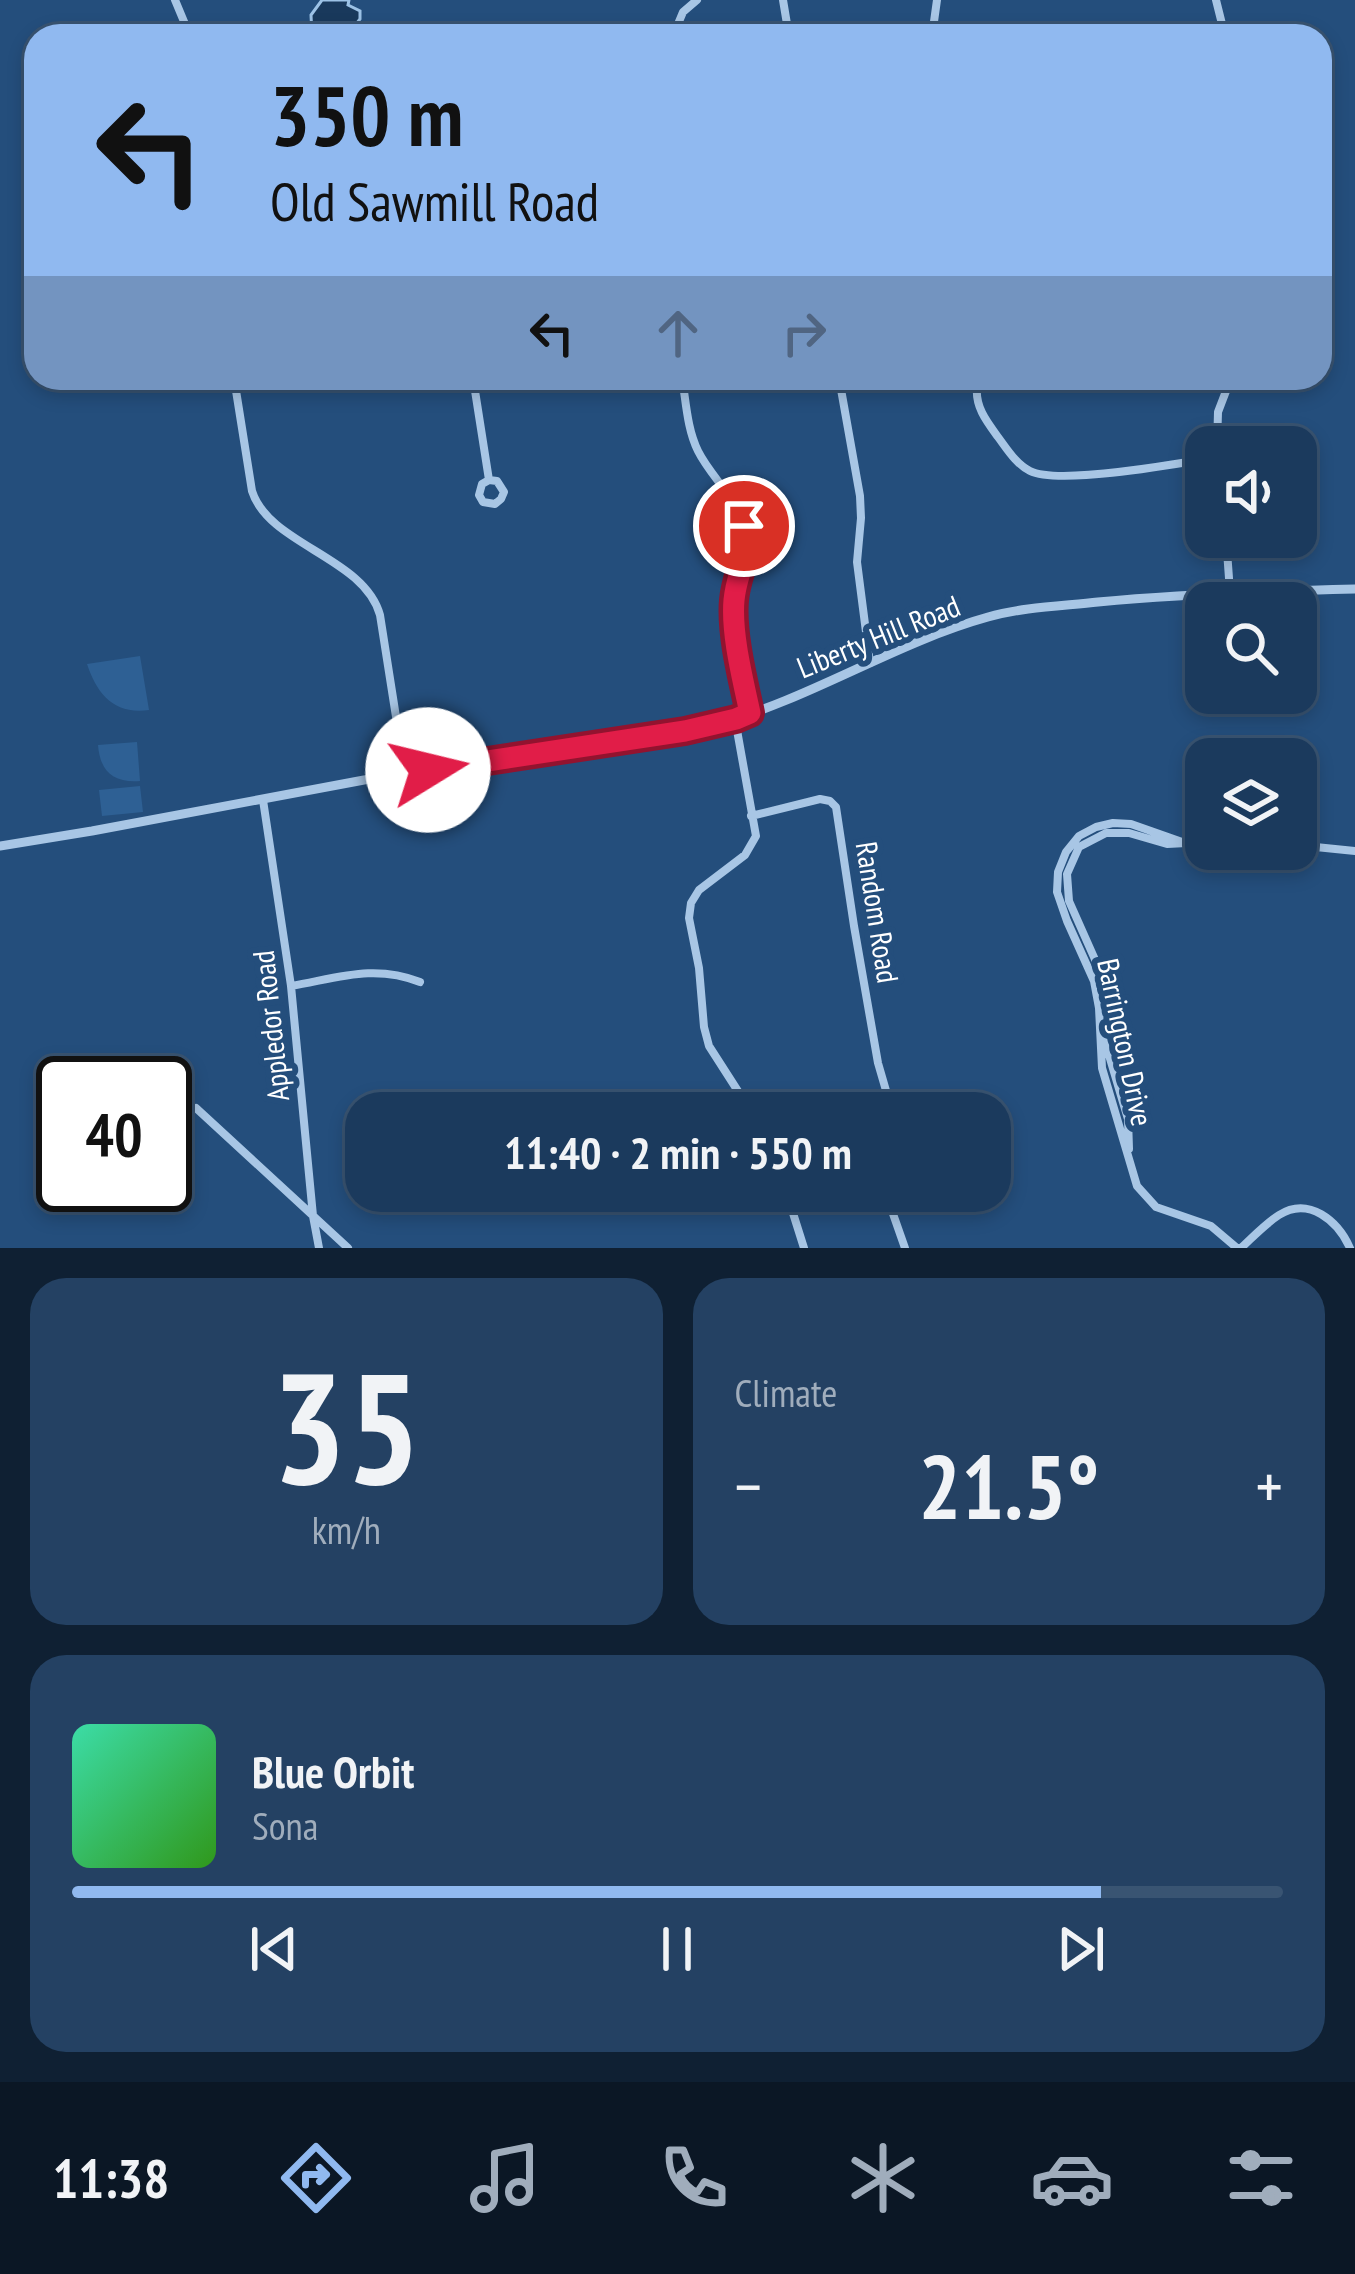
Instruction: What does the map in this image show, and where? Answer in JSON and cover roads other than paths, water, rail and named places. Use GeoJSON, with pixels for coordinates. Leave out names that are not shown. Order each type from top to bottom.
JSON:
{"type":"FeatureCollection","features":[{"type":"Feature","properties":{"kind":"street"},"geometry":{"type":"LineString","coordinates":[[678,24],[682,12],[698,0]]}},
{"type":"Feature","properties":{"kind":"street"},"geometry":{"type":"LineString","coordinates":[[236,390],[257,505],[361,584],[378,607],[405,774]]}},
{"type":"Feature","properties":{"kind":"street"},"geometry":{"type":"LineString","coordinates":[[475,390],[489,480]]}},
{"type":"Feature","properties":{"kind":"street"},"geometry":{"type":"LineString","coordinates":[[684,390],[694,444],[744,526],[747,555],[734,602],[750,713]]}},
{"type":"Feature","properties":{"kind":"street"},"geometry":{"type":"LineString","coordinates":[[841,390],[860,496],[857,562],[870,664]]}},
{"type":"Feature","properties":{"kind":"street"},"geometry":{"type":"LineString","coordinates":[[977,390],[980,409],[1017,462],[1043,476],[1185,462]]}},
{"type":"Feature","properties":{"kind":"street"},"geometry":{"type":"LineString","coordinates":[[1217,426],[1226,390]]}},
{"type":"Feature","properties":{"kind":"street","name":"Liberty Hill Road"},"geometry":{"type":"LineString","coordinates":[[1317,590],[1355,589]]}},
{"type":"Feature","properties":{"kind":"street","name":"Liberty Hill Road"},"geometry":{"type":"LineString","coordinates":[[0,846],[553,749],[685,731],[736,719],[987,617],[1185,595]]}},
{"type":"Feature","properties":{"kind":"street"},"geometry":{"type":"LineString","coordinates":[[736,719],[756,828],[754,843],[699,890],[689,918],[709,1046],[739,1092]]}},
{"type":"Feature","properties":{"kind":"street","name":"Random Road"},"geometry":{"type":"LineString","coordinates":[[751,816],[820,799],[836,807],[886,1092]]}},
{"type":"Feature","properties":{"kind":"street","name":"Appledor Road"},"geometry":{"type":"LineString","coordinates":[[263,800],[291,986],[319,1248]]}},
{"type":"Feature","properties":{"kind":"street","name":"Barrington Drive"},"geometry":{"type":"LineString","coordinates":[[1185,843],[1167,844],[1113,832],[1075,846],[1066,874],[1072,910],[1106,993],[1109,1076],[1128,1120],[1130,1166],[1137,1186],[1163,1211],[1210,1226],[1239,1248],[1278,1215],[1299,1208],[1330,1219],[1349,1248]]}},
{"type":"Feature","properties":{"kind":"street"},"geometry":{"type":"LineString","coordinates":[[1317,847],[1355,850]]}},
{"type":"Feature","properties":{"kind":"street"},"geometry":{"type":"LineString","coordinates":[[291,986],[376,971],[420,982]]}},
{"type":"Feature","properties":{"kind":"street"},"geometry":{"type":"LineString","coordinates":[[196,1108],[348,1248]]}},
{"type":"Feature","properties":{"kind":"street"},"geometry":{"type":"LineString","coordinates":[[793,1212],[804,1248]]}},
{"type":"Feature","properties":{"kind":"street"},"geometry":{"type":"LineString","coordinates":[[892,1212],[905,1248]]}}]}
